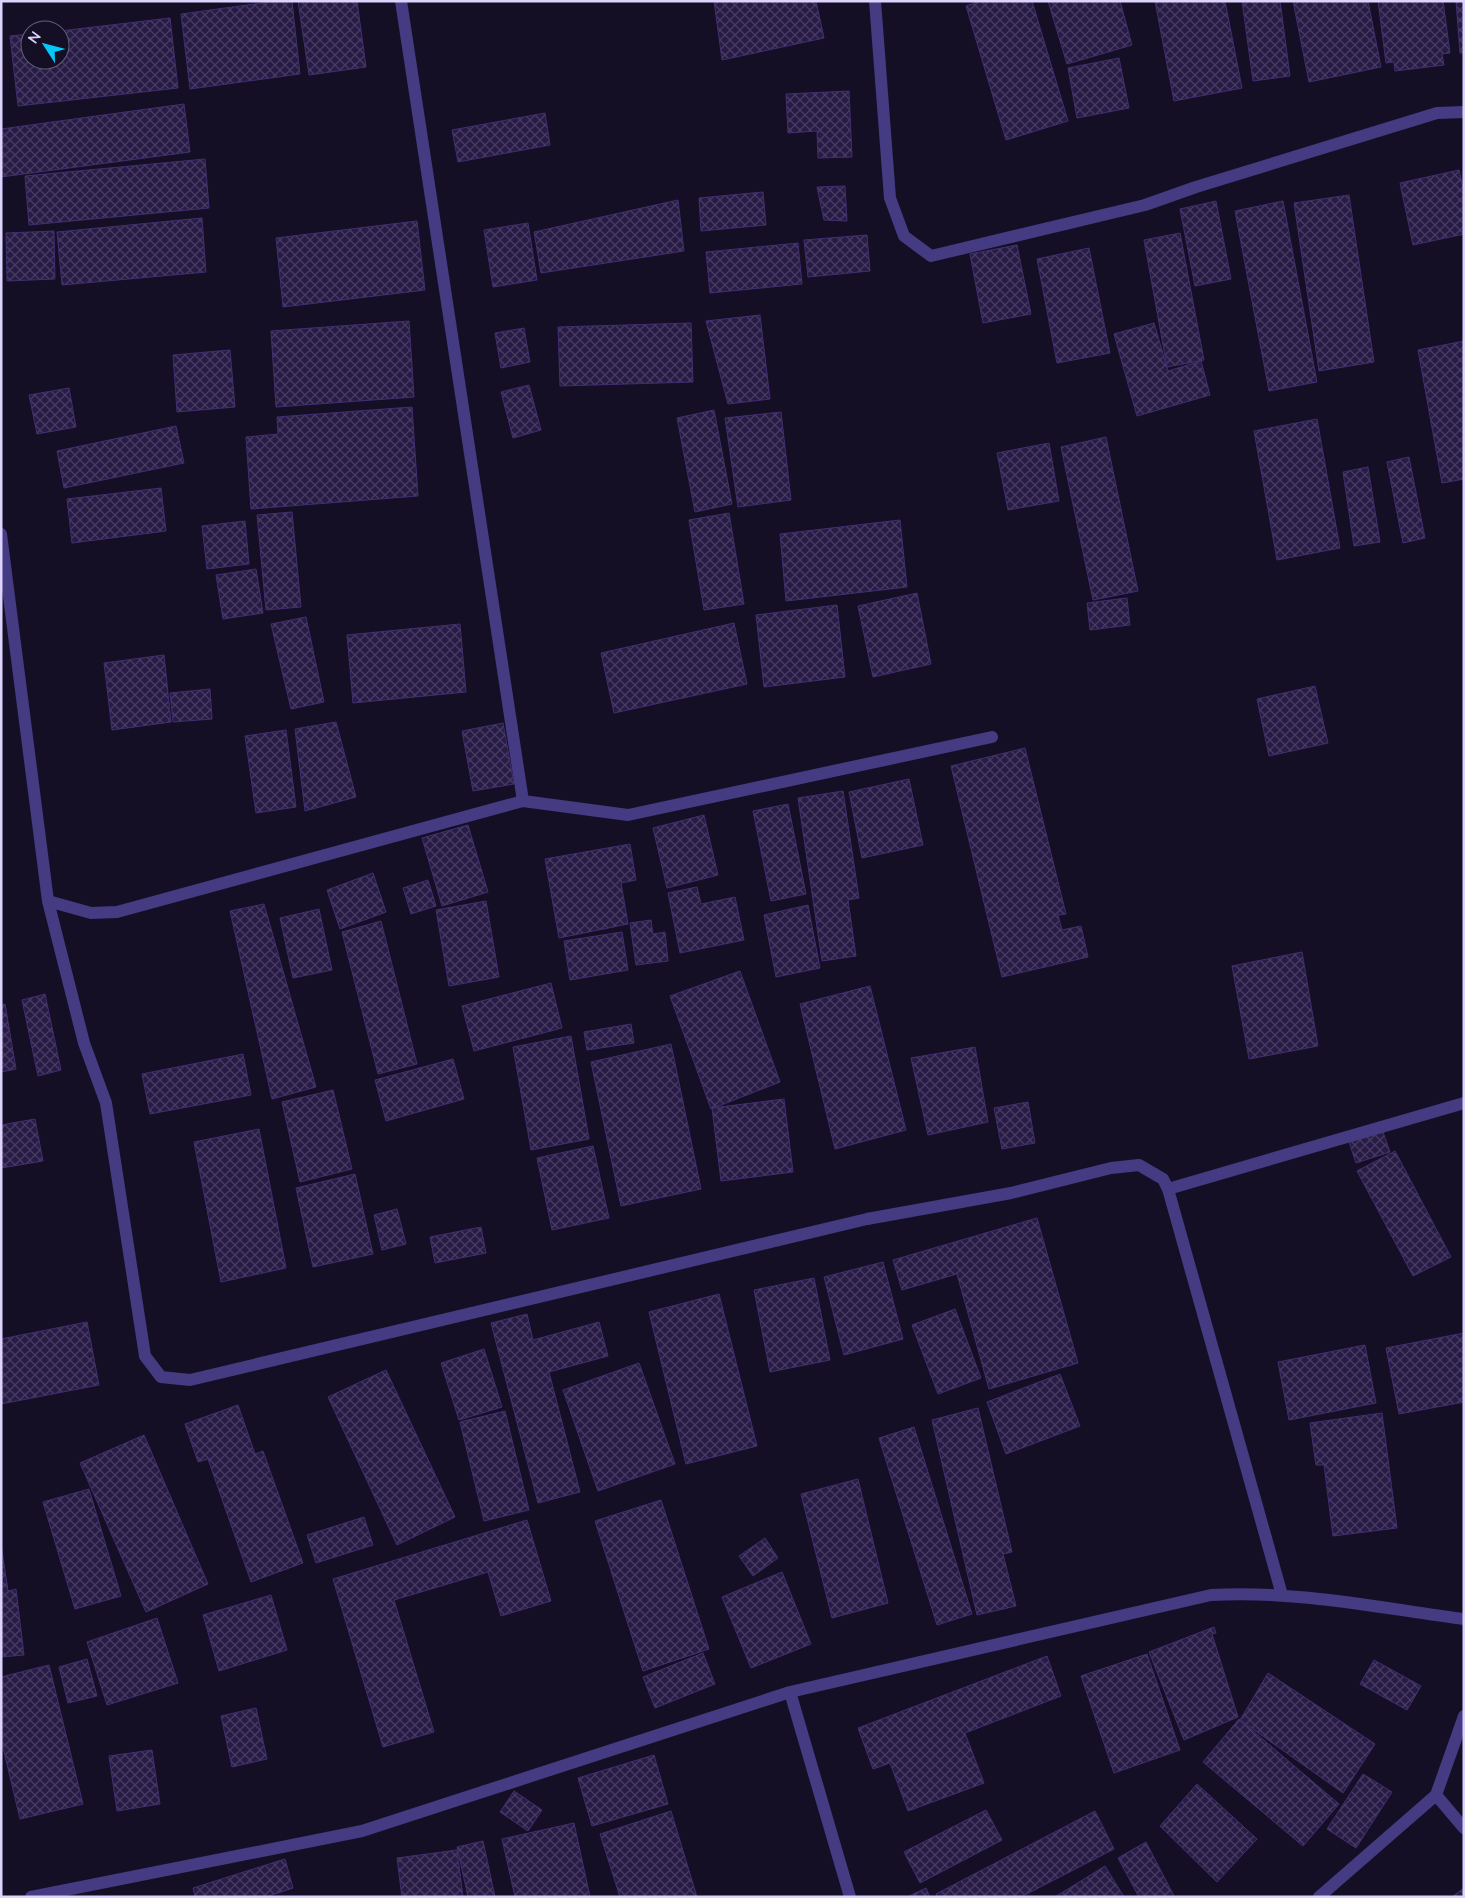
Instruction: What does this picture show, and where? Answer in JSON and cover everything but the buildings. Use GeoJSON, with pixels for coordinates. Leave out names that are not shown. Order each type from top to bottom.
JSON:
{"type":"FeatureCollection","features":[{"type":"Feature","properties":{"kind":"street"},"geometry":{"type":"LineString","coordinates":[[401,1],[523,801]]}},
{"type":"Feature","properties":{"kind":"street"},"geometry":{"type":"LineString","coordinates":[[875,1],[890,198],[904,236],[931,256],[1145,205],[1196,187],[1438,114],[1464,112]]}},
{"type":"Feature","properties":{"kind":"street"},"geometry":{"type":"LineString","coordinates":[[1,534],[48,901],[84,1043],[106,1103],[145,1356],[161,1377],[190,1380],[867,1219],[1011,1192],[1112,1168],[1139,1165],[1163,1179],[1168,1189],[1282,1595]]}},
{"type":"Feature","properties":{"kind":"street"},"geometry":{"type":"LineString","coordinates":[[48,901],[91,913],[117,912],[523,801],[628,815],[992,737]]}},
{"type":"Feature","properties":{"kind":"street"},"geometry":{"type":"LineString","coordinates":[[1168,1189],[1464,1103]]}},
{"type":"Feature","properties":{"kind":"street"},"geometry":{"type":"LineString","coordinates":[[31,1897],[362,1831],[790,1692],[1211,1595],[1245,1593],[1282,1595],[1464,1618]]}},
{"type":"Feature","properties":{"kind":"street"},"geometry":{"type":"LineString","coordinates":[[790,1692],[850,1897]]}},
{"type":"Feature","properties":{"kind":"street"},"geometry":{"type":"LineString","coordinates":[[1319,1897],[1436,1795],[1464,1716]]}},
{"type":"Feature","properties":{"kind":"street"},"geometry":{"type":"LineString","coordinates":[[1436,1795],[1464,1828]]}}]}
